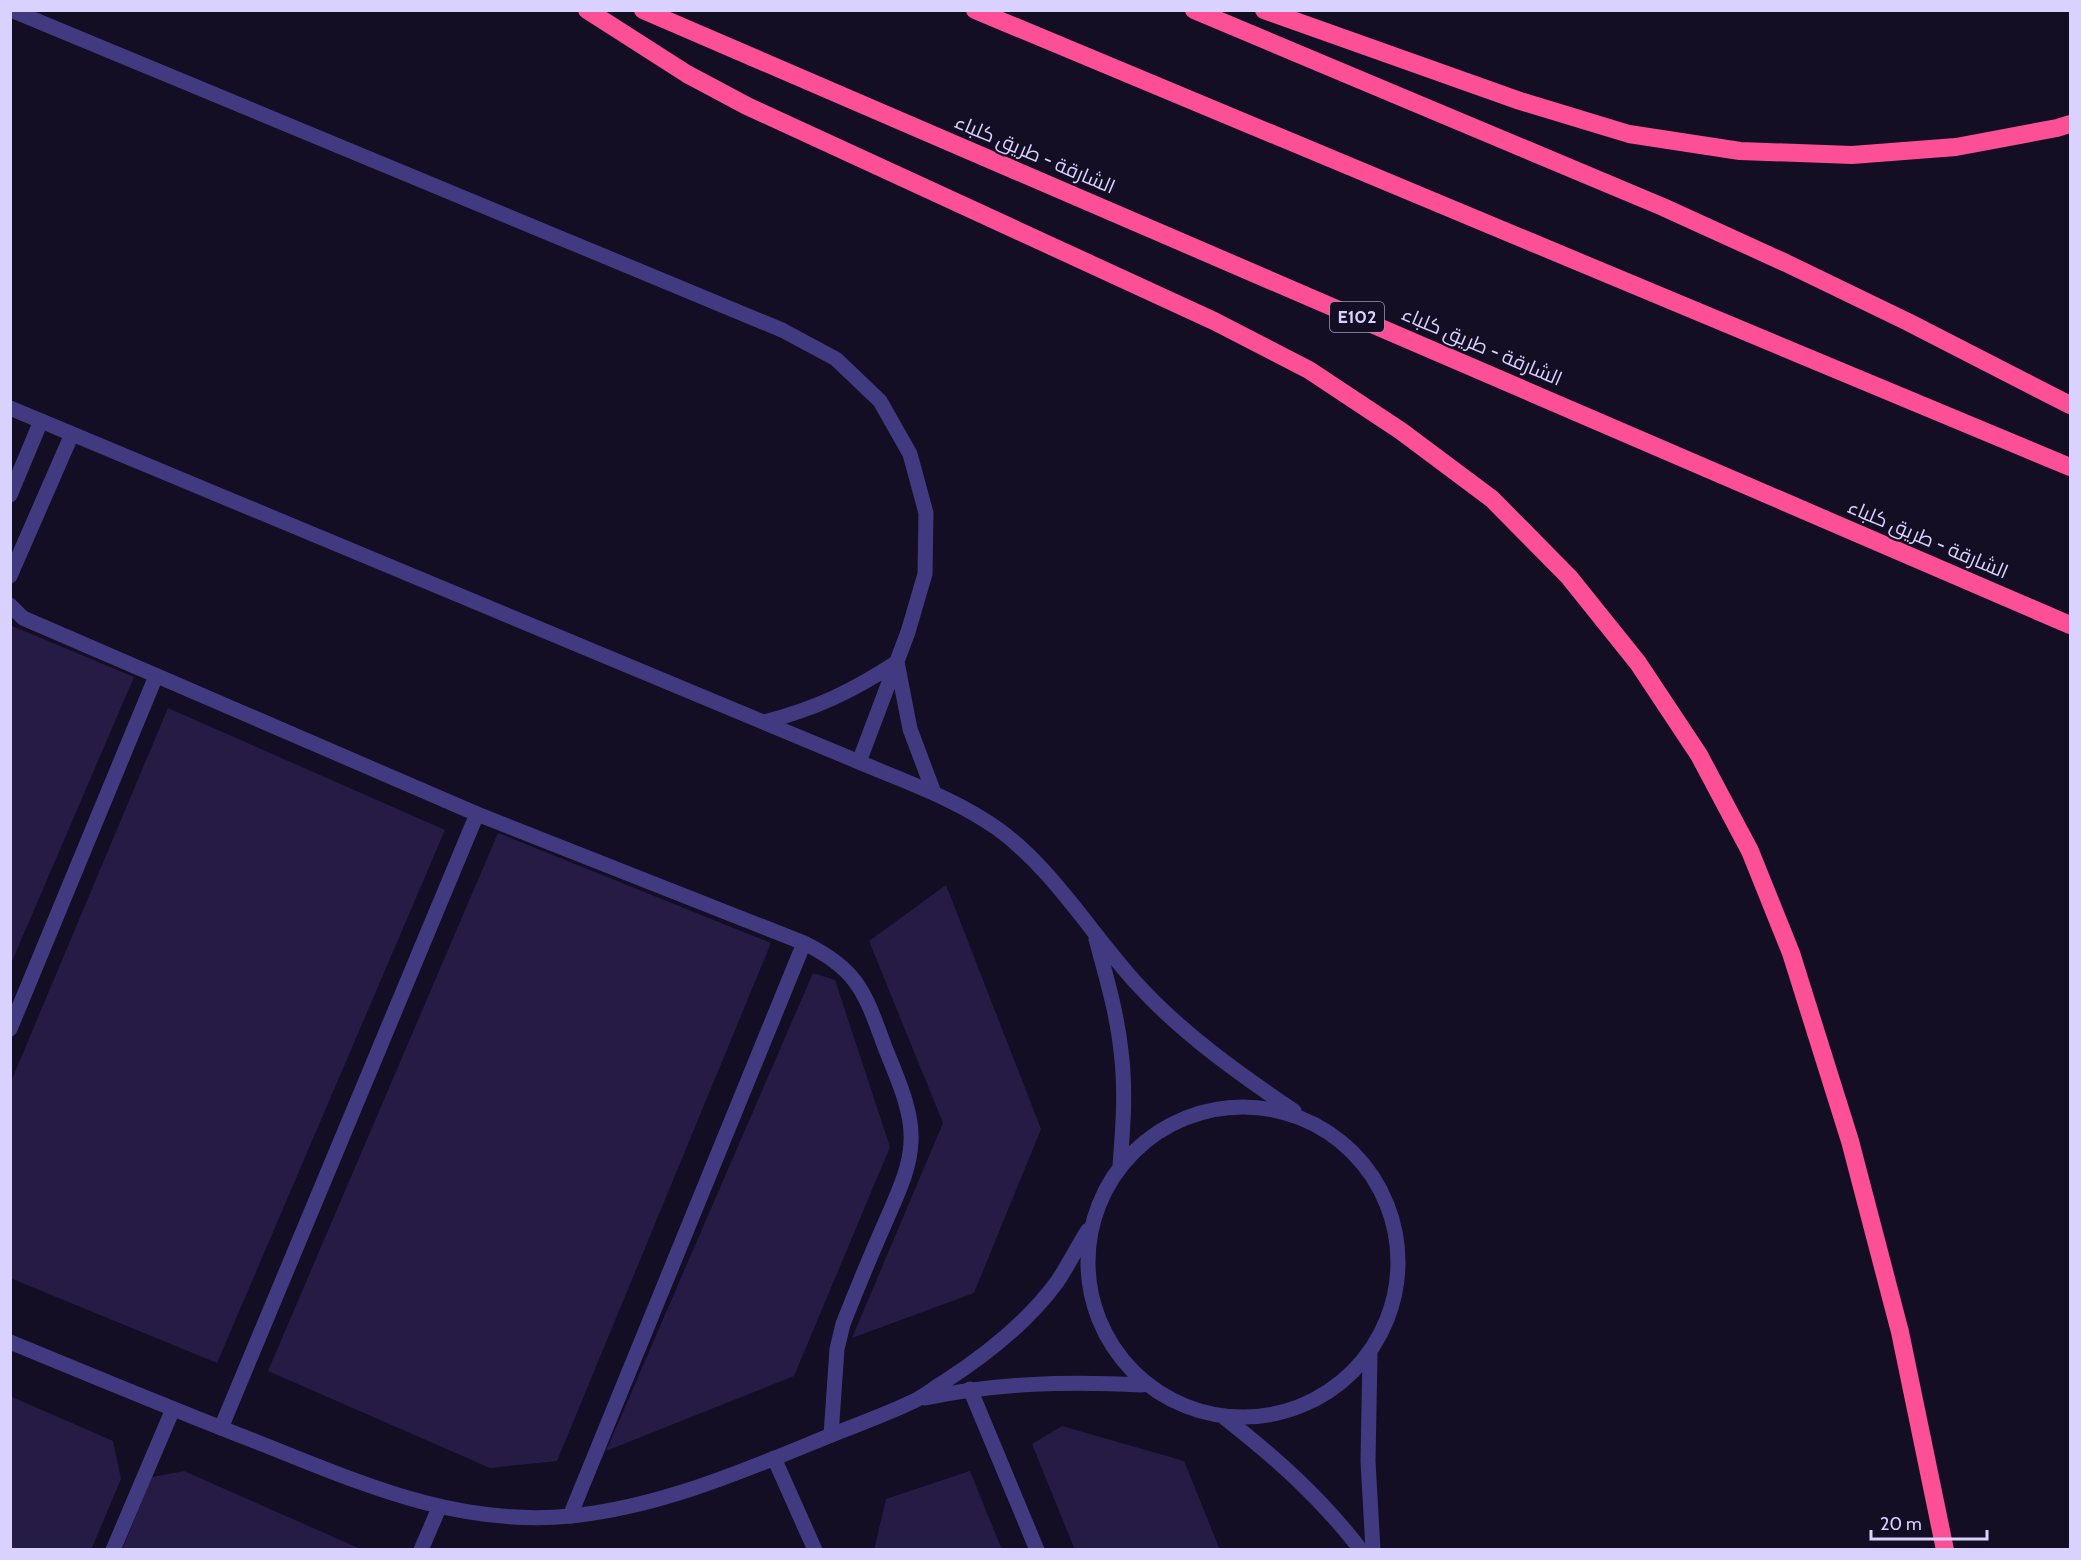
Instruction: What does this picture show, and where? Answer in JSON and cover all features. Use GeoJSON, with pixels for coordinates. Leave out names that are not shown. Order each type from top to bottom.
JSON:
{"type":"FeatureCollection","features":[{"type":"Feature","properties":{"kind":"highway"},"geometry":{"type":"LineString","coordinates":[[587,10],[687,74],[747,106],[1214,321],[1309,370],[1401,431],[1492,499],[1569,578],[1638,663],[1699,754],[1750,851],[1791,953],[1850,1141],[1897,1321],[1945,1550]]}},
{"type":"Feature","properties":{"kind":"highway","name":"الشارقة - طريق كلباء"},"geometry":{"type":"LineString","coordinates":[[643,10],[2070,625]]}},
{"type":"Feature","properties":{"kind":"highway"},"geometry":{"type":"LineString","coordinates":[[975,10],[2070,467]]}},
{"type":"Feature","properties":{"kind":"highway"},"geometry":{"type":"LineString","coordinates":[[1194,10],[1673,211],[1877,307],[2070,405]]}},
{"type":"Feature","properties":{"kind":"highway"},"geometry":{"type":"LineString","coordinates":[[1264,10],[1520,102],[1629,134],[1740,151],[1852,155],[1956,147],[2070,124]]}},
{"type":"Feature","properties":{"kind":"street"},"geometry":{"type":"LineString","coordinates":[[11,10],[782,330],[836,359],[880,401],[910,454],[926,513],[925,574],[897,662],[859,762]]}},
{"type":"Feature","properties":{"kind":"street"},"geometry":{"type":"LineString","coordinates":[[10,408],[934,793],[975,814],[1028,854],[1139,986],[1187,1032],[1238,1073],[1335,1137],[1369,1172],[1392,1215],[1399,1263],[1392,1311],[1370,1354],[1330,1392],[1280,1414],[1225,1418],[1182,1406],[1142,1384],[1114,1351],[1095,1314],[1086,1273],[1088,1230]]}},
{"type":"Feature","properties":{"kind":"street"},"geometry":{"type":"LineString","coordinates":[[10,495],[41,421]]}},
{"type":"Feature","properties":{"kind":"street"},"geometry":{"type":"LineString","coordinates":[[10,576],[72,434]]}},
{"type":"Feature","properties":{"kind":"street"},"geometry":{"type":"LineString","coordinates":[[10,605],[23,618],[477,814],[804,942],[828,955],[848,972],[864,994],[904,1101],[911,1141],[903,1180],[843,1324],[837,1349],[831,1435]]}},
{"type":"Feature","properties":{"kind":"street"},"geometry":{"type":"LineString","coordinates":[[764,722],[799,713],[834,699],[866,683],[897,662]]}},
{"type":"Feature","properties":{"kind":"street"},"geometry":{"type":"LineString","coordinates":[[897,662],[910,729],[934,793]]}},
{"type":"Feature","properties":{"kind":"street"},"geometry":{"type":"LineString","coordinates":[[10,1029],[156,676]]}},
{"type":"Feature","properties":{"kind":"street"},"geometry":{"type":"LineString","coordinates":[[221,1428],[477,814]]}},
{"type":"Feature","properties":{"kind":"street"},"geometry":{"type":"LineString","coordinates":[[1095,936],[1110,993],[1121,1050],[1125,1108],[1120,1166]]}},
{"type":"Feature","properties":{"kind":"street"},"geometry":{"type":"LineString","coordinates":[[570,1516],[804,942]]}},
{"type":"Feature","properties":{"kind":"street"},"geometry":{"type":"LineString","coordinates":[[10,1342],[372,1488],[439,1508],[528,1517],[570,1516],[630,1508],[685,1492],[916,1400],[967,1367],[1015,1329],[1056,1282],[1088,1230],[1101,1197],[1120,1166],[1155,1134],[1198,1114],[1245,1107],[1293,1111]]}},
{"type":"Feature","properties":{"kind":"street"},"geometry":{"type":"LineString","coordinates":[[1370,1354],[1368,1461],[1373,1550]]}},
{"type":"Feature","properties":{"kind":"street"},"geometry":{"type":"LineString","coordinates":[[916,1400],[970,1389],[1050,1383],[1142,1384]]}},
{"type":"Feature","properties":{"kind":"street"},"geometry":{"type":"LineString","coordinates":[[970,1389],[1037,1550]]}},
{"type":"Feature","properties":{"kind":"street"},"geometry":{"type":"LineString","coordinates":[[113,1550],[173,1409]]}},
{"type":"Feature","properties":{"kind":"street"},"geometry":{"type":"LineString","coordinates":[[1225,1418],[1306,1486],[1361,1550]]}},
{"type":"Feature","properties":{"kind":"street"},"geometry":{"type":"LineString","coordinates":[[774,1458],[814,1550]]}},
{"type":"Feature","properties":{"kind":"street"},"geometry":{"type":"LineString","coordinates":[[421,1550],[439,1508]]}},
{"type":"Feature","properties":{"kind":"building"},"geometry":{"type":"Polygon","coordinates":[[[10,625],[134,677],[10,966],[10,625]]]}},
{"type":"Feature","properties":{"kind":"building"},"geometry":{"type":"Polygon","coordinates":[[[168,708],[445,830],[217,1363],[10,1278],[10,1084],[168,708]]]}},
{"type":"Feature","properties":{"kind":"building"},"geometry":{"type":"Polygon","coordinates":[[[498,833],[771,943],[557,1461],[490,1468],[268,1371],[498,833]]]}},
{"type":"Feature","properties":{"kind":"building"},"geometry":{"type":"Polygon","coordinates":[[[946,885],[1041,1129],[974,1293],[852,1338],[943,1123],[869,941],[946,885]]]}},
{"type":"Feature","properties":{"kind":"building"},"geometry":{"type":"Polygon","coordinates":[[[813,973],[835,980],[890,1147],[794,1376],[606,1451],[813,973]]]}},
{"type":"Feature","properties":{"kind":"building"},"geometry":{"type":"Polygon","coordinates":[[[10,1396],[113,1441],[121,1479],[91,1550],[10,1550],[10,1396]]]}},
{"type":"Feature","properties":{"kind":"building"},"geometry":{"type":"Polygon","coordinates":[[[1062,1426],[1184,1461],[1220,1550],[1075,1550],[1032,1444],[1062,1426]]]}},
{"type":"Feature","properties":{"kind":"building"},"geometry":{"type":"Polygon","coordinates":[[[184,1471],[363,1550],[122,1550],[152,1477],[184,1471]]]}},
{"type":"Feature","properties":{"kind":"building"},"geometry":{"type":"Polygon","coordinates":[[[970,1471],[1002,1550],[874,1550],[886,1499],[970,1471]]]}}]}
